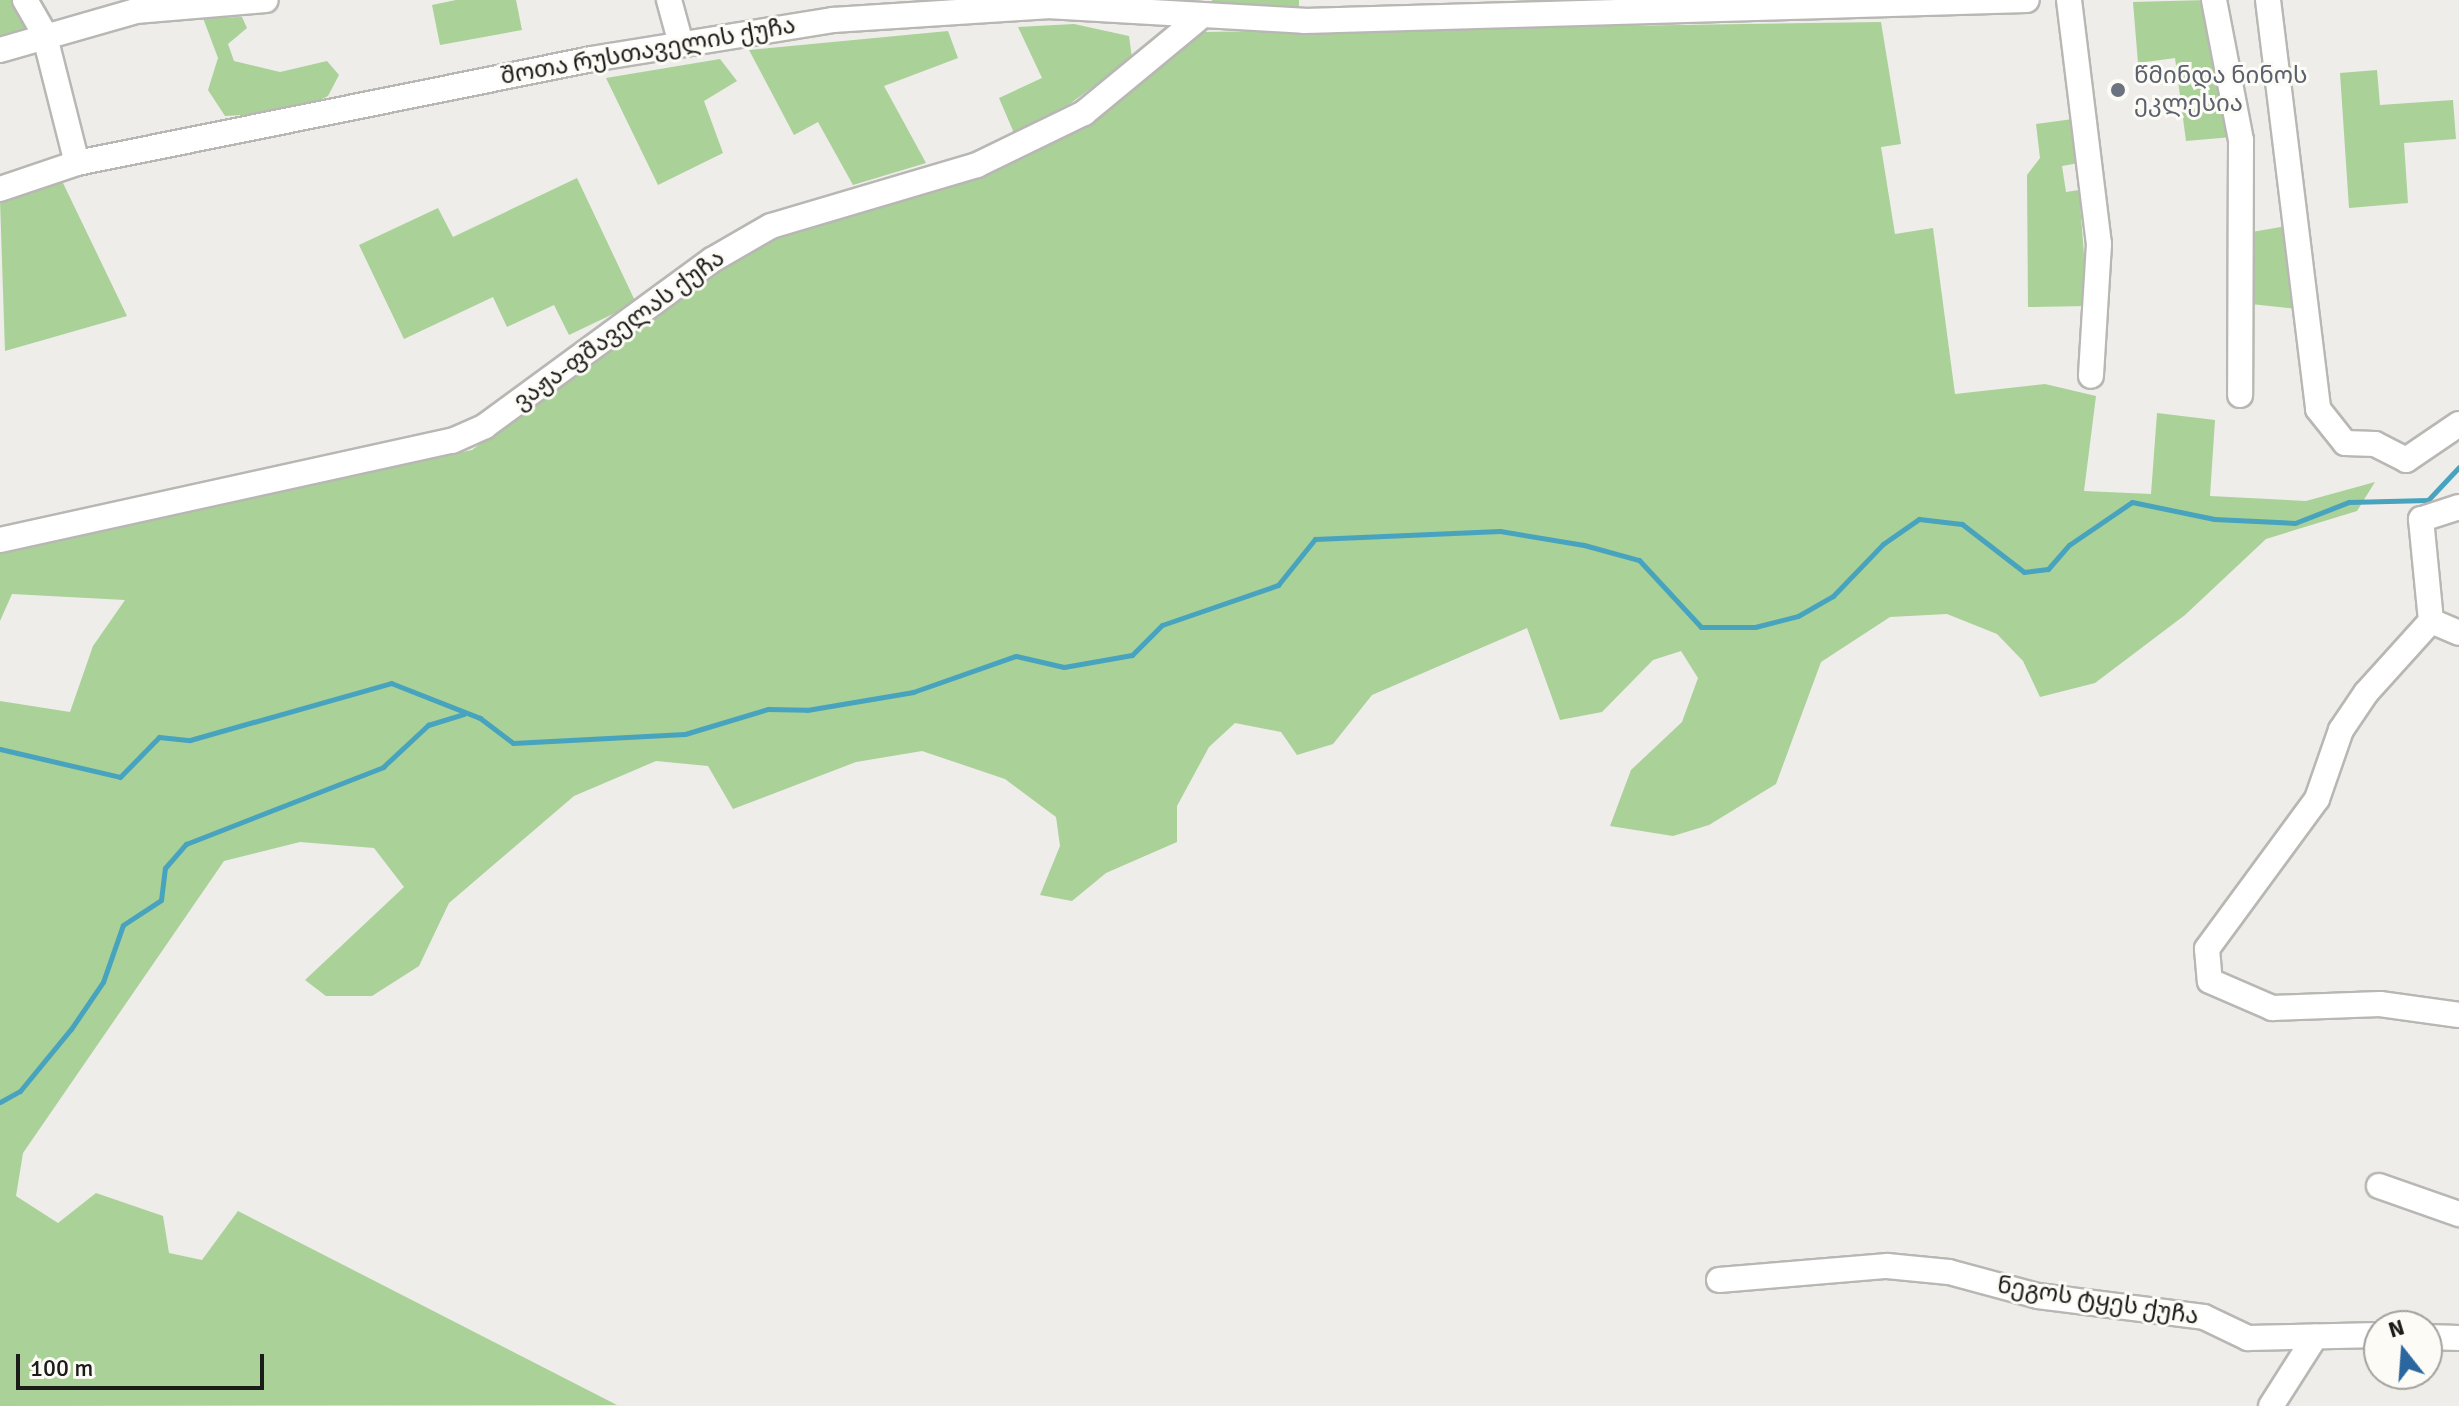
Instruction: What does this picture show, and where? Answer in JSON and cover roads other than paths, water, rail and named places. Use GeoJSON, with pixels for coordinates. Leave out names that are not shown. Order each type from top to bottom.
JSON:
{"type":"FeatureCollection","features":[{"type":"Feature","properties":{"kind":"street"},"geometry":{"type":"LineString","coordinates":[[25,0],[44,33],[77,163]]}},
{"type":"Feature","properties":{"kind":"street"},"geometry":{"type":"LineString","coordinates":[[0,50],[44,33],[136,11],[207,2],[266,0]]}},
{"type":"Feature","properties":{"kind":"street"},"geometry":{"type":"LineString","coordinates":[[669,0],[681,44]]}},
{"type":"Feature","properties":{"kind":"street","name":"შოთა რუსთაველის ქუჩა"},"geometry":{"type":"LineString","coordinates":[[0,189],[77,163],[681,44],[833,20],[1047,6],[1197,20],[1462,9],[2027,0]]}},
{"type":"Feature","properties":{"kind":"street"},"geometry":{"type":"LineString","coordinates":[[2069,0],[2099,244],[2091,376]]}},
{"type":"Feature","properties":{"kind":"street"},"geometry":{"type":"LineString","coordinates":[[2214,0],[2241,140],[2240,395]]}},
{"type":"Feature","properties":{"kind":"street"},"geometry":{"type":"LineString","coordinates":[[2268,0],[2318,409],[2345,443],[2375,444],[2406,460],[2459,424]]}},
{"type":"Feature","properties":{"kind":"street","name":"ვაჟა-ფშაველას ქუჩა"},"geometry":{"type":"LineString","coordinates":[[0,540],[452,441],[485,426],[712,260],[771,226],[991,159],[1084,113],[1197,20]]}},
{"type":"Feature","properties":{"kind":"street"},"geometry":{"type":"LineString","coordinates":[[2459,507],[2421,519],[2431,621],[2341,730],[2317,799],[2207,949],[2210,981],[2272,1008],[2380,1004],[2459,1015]]}},
{"type":"Feature","properties":{"kind":"street"},"geometry":{"type":"LineString","coordinates":[[2431,621],[2459,633]]}},
{"type":"Feature","properties":{"kind":"street"},"geometry":{"type":"LineString","coordinates":[[2379,1186],[2459,1214]]}},
{"type":"Feature","properties":{"kind":"street","name":"ნეგოს ტყეს ქუჩა"},"geometry":{"type":"LineString","coordinates":[[1719,1280],[1887,1266],[1949,1272],[2038,1296],[2072,1295],[2204,1317],[2248,1338],[2363,1336]]}},
{"type":"Feature","properties":{"kind":"street"},"geometry":{"type":"LineString","coordinates":[[2271,1406],[2315,1337]]}},
{"type":"Feature","properties":{"kind":"waterway"},"geometry":{"type":"LineString","coordinates":[[0,749],[120,777],[159,737],[190,740],[391,683],[480,718],[513,743],[685,734],[768,709],[807,710],[913,692],[1016,656],[1064,667],[1132,655],[1162,625],[1278,585],[1315,539],[1500,531],[1584,545],[1639,560],[1701,627],[1755,627],[1798,616],[1833,596],[1883,544],[1919,519],[1962,524],[2024,572],[2048,569],[2069,545],[2132,502],[2214,519],[2295,523],[2349,502],[2428,500],[2459,467]]}},
{"type":"Feature","properties":{"kind":"waterway"},"geometry":{"type":"LineString","coordinates":[[0,1102],[20,1091],[71,1029],[103,982],[123,925],[161,900],[165,868],[186,844],[383,767],[428,725],[463,714]]}},
{"type":"Feature","properties":{"kind":"place","name":"წმინდა ნინოს ეკლესია"},"geometry":{"type":"Point","coordinates":[2118,90]}}]}
